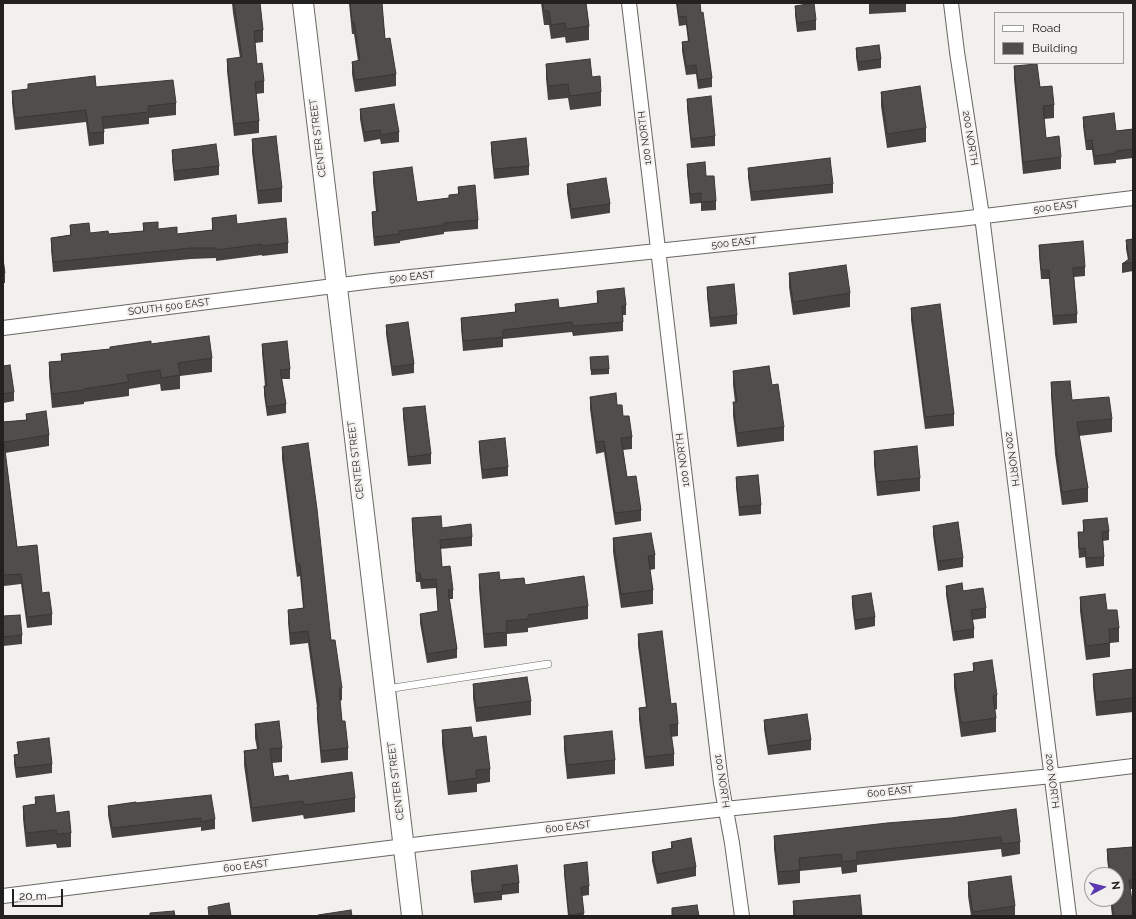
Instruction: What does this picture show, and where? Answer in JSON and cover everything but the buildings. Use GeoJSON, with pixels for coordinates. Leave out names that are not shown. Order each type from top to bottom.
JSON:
{"type":"FeatureCollection","features":[{"type":"Feature","properties":{"kind":"street","name":"CENTER STREET"},"geometry":{"type":"LineString","coordinates":[[303,3],[412,916]]}},
{"type":"Feature","properties":{"kind":"street","name":"100 NORTH"},"geometry":{"type":"LineString","coordinates":[[629,3],[726,809],[742,916]]}},
{"type":"Feature","properties":{"kind":"street","name":"200 NORTH"},"geometry":{"type":"LineString","coordinates":[[951,3],[982,216],[1069,916]]}},
{"type":"Feature","properties":{"kind":"street","name":"500 EAST"},"geometry":{"type":"LineString","coordinates":[[336,286],[982,216],[1133,198]]}},
{"type":"Feature","properties":{"kind":"street","name":"SOUTH 500 EAST"},"geometry":{"type":"LineString","coordinates":[[3,328],[336,286]]}},
{"type":"Feature","properties":{"kind":"street","name":"600 EAST"},"geometry":{"type":"LineString","coordinates":[[3,896],[404,846],[726,809],[1052,776],[1133,766]]}},
{"type":"Feature","properties":{"kind":"lane"},"geometry":{"type":"LineString","coordinates":[[385,689],[548,664]]}}]}
